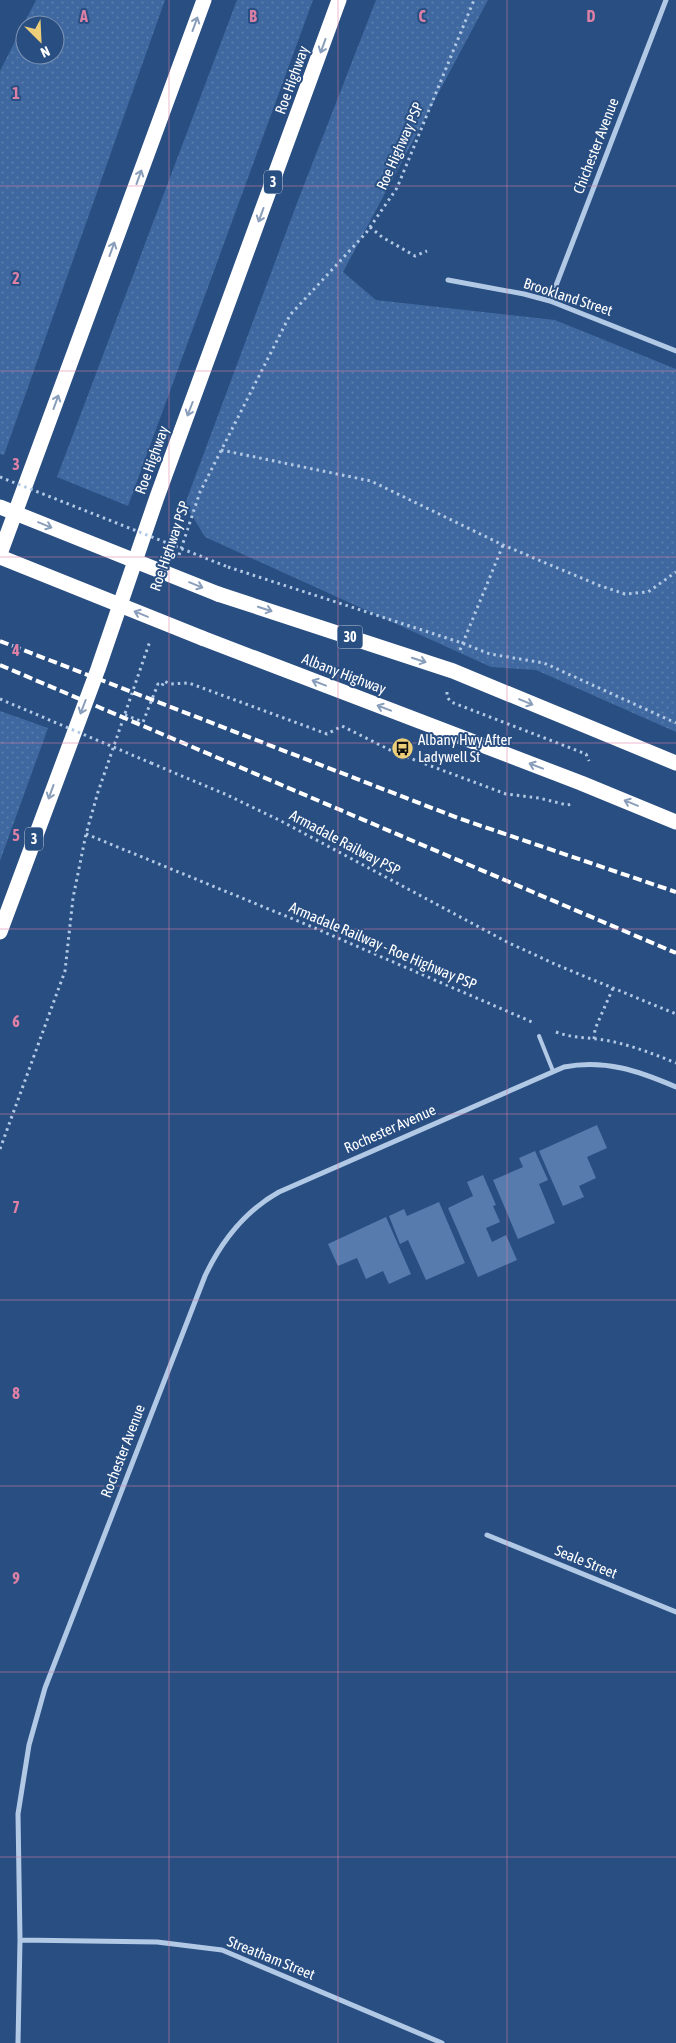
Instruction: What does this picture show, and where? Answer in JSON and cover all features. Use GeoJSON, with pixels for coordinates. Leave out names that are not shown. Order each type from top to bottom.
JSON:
{"type":"FeatureCollection","features":[{"type":"Feature","properties":{"kind":"highway"},"geometry":{"type":"LineString","coordinates":[[0,556],[204,0]]}},
{"type":"Feature","properties":{"kind":"highway","name":"Roe Highway"},"geometry":{"type":"LineString","coordinates":[[0,932],[98,668],[157,497],[339,0]]}},
{"type":"Feature","properties":{"kind":"highway","name":"30"},"geometry":{"type":"LineString","coordinates":[[0,507],[218,594],[454,671],[676,763]]}},
{"type":"Feature","properties":{"kind":"highway","name":"Albany Highway"},"geometry":{"type":"LineString","coordinates":[[0,556],[202,638],[582,783],[676,822]]}},
{"type":"Feature","properties":{"kind":"street","name":"Chichester Avenue"},"geometry":{"type":"LineString","coordinates":[[550,301],[666,0]]}},
{"type":"Feature","properties":{"kind":"street","name":"Brookland Street"},"geometry":{"type":"LineString","coordinates":[[448,280],[524,294],[550,301],[676,351]]}},
{"type":"Feature","properties":{"kind":"street","name":"Rochester Avenue"},"geometry":{"type":"LineString","coordinates":[[18,2043],[20,1940],[18,1814],[35,1719],[45,1688],[122,1488],[205,1276],[218,1249],[242,1220],[267,1198],[553,1071],[574,1065],[610,1065],[636,1071],[676,1087]]}},
{"type":"Feature","properties":{"kind":"street","name":"Seale Street"},"geometry":{"type":"LineString","coordinates":[[487,1536],[676,1612]]}},
{"type":"Feature","properties":{"kind":"street","name":"Streatham Street"},"geometry":{"type":"LineString","coordinates":[[20,1940],[157,1942],[222,1950],[442,2043]]}},
{"type":"Feature","properties":{"kind":"lane"},"geometry":{"type":"LineString","coordinates":[[539,1036],[553,1071]]}},
{"type":"Feature","properties":{"kind":"path","name":"Roe Highway PSP"},"geometry":{"type":"LineString","coordinates":[[178,557],[200,492],[290,315],[370,227],[397,188],[474,0]]}},
{"type":"Feature","properties":{"kind":"path"},"geometry":{"type":"LineString","coordinates":[[370,227],[382,237],[415,256],[427,251]]}},
{"type":"Feature","properties":{"kind":"path"},"geometry":{"type":"LineString","coordinates":[[221,450],[371,481],[503,545],[598,585],[625,594],[648,592],[676,572]]}},
{"type":"Feature","properties":{"kind":"path"},"geometry":{"type":"LineString","coordinates":[[0,477],[228,567],[453,640],[490,654],[544,663],[676,723]]}},
{"type":"Feature","properties":{"kind":"path"},"geometry":{"type":"LineString","coordinates":[[466,633],[503,545]]}},
{"type":"Feature","properties":{"kind":"path"},"geometry":{"type":"LineString","coordinates":[[0,1149],[65,971],[73,898],[86,834],[98,792],[153,632]]}},
{"type":"Feature","properties":{"kind":"path"},"geometry":{"type":"LineString","coordinates":[[125,715],[143,722],[158,684],[162,686],[164,681],[170,684],[189,683]]}},
{"type":"Feature","properties":{"kind":"path","name":"Armadale Railway PSP"},"geometry":{"type":"LineString","coordinates":[[0,699],[225,794],[507,942],[676,1014]]}},
{"type":"Feature","properties":{"kind":"path","name":"Armadale Railway - Roe Highway PSP"},"geometry":{"type":"LineString","coordinates":[[86,834],[319,930],[534,1022]]}},
{"type":"Feature","properties":{"kind":"path"},"geometry":{"type":"LineString","coordinates":[[594,1039],[595,1029],[613,988]]}},
{"type":"Feature","properties":{"kind":"path"},"geometry":{"type":"LineString","coordinates":[[553,1031],[574,1037],[636,1047],[676,1063]]}},
{"type":"Feature","properties":{"kind":"shaded area"},"geometry":{"type":"Polygon","coordinates":[[[36,0],[165,0],[4,455],[0,454],[0,71],[15,41],[15,65],[65,65],[65,15],[28,15],[36,0]]]}},
{"type":"Feature","properties":{"kind":"shaded area"},"geometry":{"type":"Polygon","coordinates":[[[237,0],[313,0],[128,506],[57,477],[237,0]]]}},
{"type":"Feature","properties":{"kind":"shaded area"},"geometry":{"type":"Polygon","coordinates":[[[376,0],[488,0],[343,272],[376,300],[555,320],[676,369],[676,732],[536,670],[491,667],[205,537],[185,504],[297,203],[376,0]]]}},
{"type":"Feature","properties":{"kind":"shaded area"},"geometry":{"type":"Polygon","coordinates":[[[0,711],[48,728],[0,861],[0,711]]]}},
{"type":"Feature","properties":{"kind":"building"},"geometry":{"type":"Polygon","coordinates":[[[597,1125],[607,1148],[587,1157],[596,1178],[579,1186],[584,1197],[563,1206],[539,1151],[597,1125]]]}},
{"type":"Feature","properties":{"kind":"building"},"geometry":{"type":"Polygon","coordinates":[[[535,1151],[548,1180],[539,1184],[555,1223],[518,1239],[493,1180],[523,1167],[519,1158],[535,1151]]]}},
{"type":"Feature","properties":{"kind":"building"},"geometry":{"type":"Polygon","coordinates":[[[483,1175],[496,1205],[493,1206],[500,1222],[486,1228],[492,1242],[506,1235],[517,1260],[478,1277],[448,1208],[473,1196],[467,1182],[483,1175]]]}},
{"type":"Feature","properties":{"kind":"building"},"geometry":{"type":"Polygon","coordinates":[[[439,1202],[465,1263],[426,1280],[408,1240],[400,1244],[389,1216],[404,1209],[407,1216],[439,1202]]]}},
{"type":"Feature","properties":{"kind":"building"},"geometry":{"type":"Polygon","coordinates":[[[386,1217],[411,1274],[389,1284],[383,1271],[366,1279],[357,1258],[338,1266],[328,1244],[386,1217]]]}},
{"type":"Feature","properties":{"kind":"railway"},"geometry":{"type":"LineString","coordinates":[[0,641],[458,818],[676,892]]}},
{"type":"Feature","properties":{"kind":"railway"},"geometry":{"type":"LineString","coordinates":[[0,665],[676,953]]}},
{"type":"Feature","properties":{"kind":"place","name":"Albany Hwy After Ladywell St"},"geometry":{"type":"Point","coordinates":[402,749]}}]}
